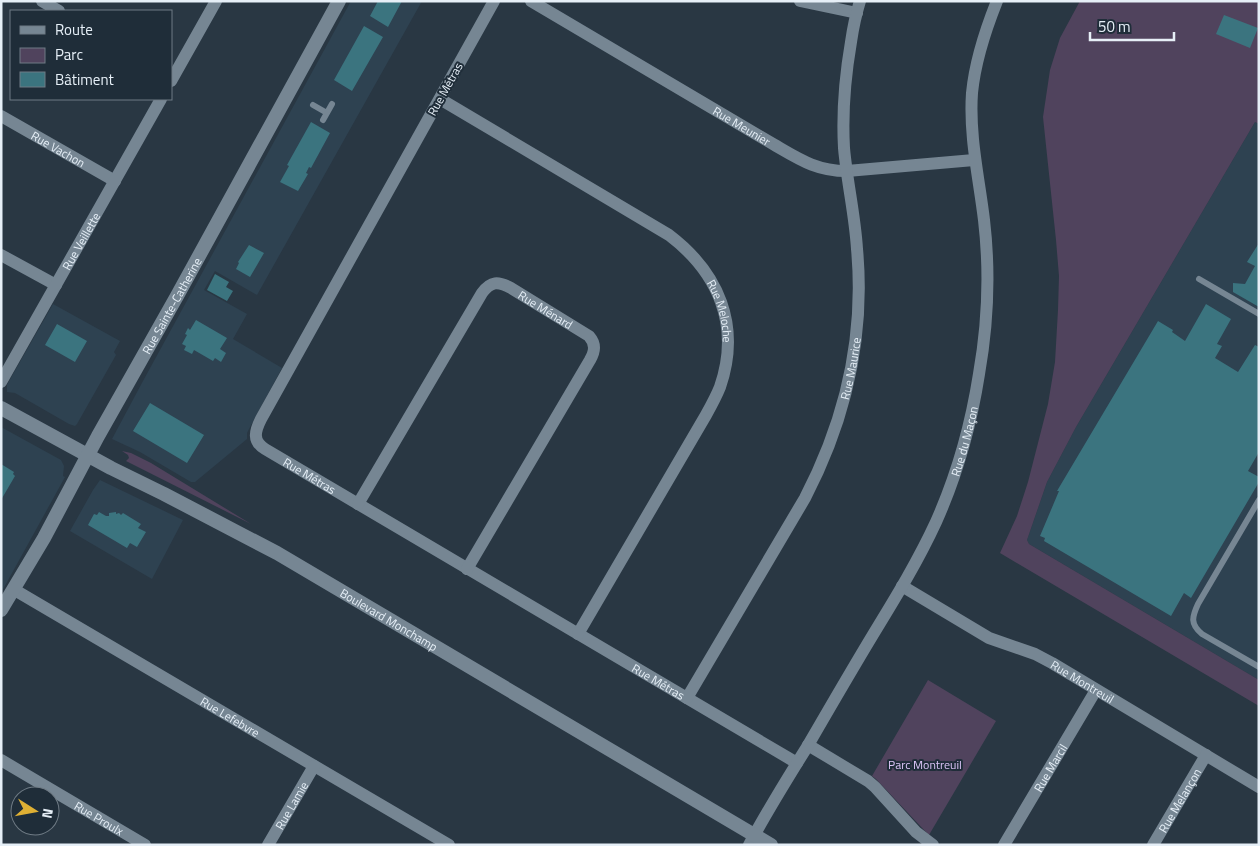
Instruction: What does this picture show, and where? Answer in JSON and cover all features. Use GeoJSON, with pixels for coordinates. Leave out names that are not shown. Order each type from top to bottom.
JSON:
{"type":"FeatureCollection","features":[{"type":"Feature","properties":{"kind":"street"},"geometry":{"type":"LineString","coordinates":[[42,1],[58,10]]}},
{"type":"Feature","properties":{"kind":"street"},"geometry":{"type":"LineString","coordinates":[[172,77],[216,1]]}},
{"type":"Feature","properties":{"kind":"street","name":"Rue Sainte-Catherine"},"geometry":{"type":"LineString","coordinates":[[1,610],[44,538],[339,1]]}},
{"type":"Feature","properties":{"kind":"street","name":"Rue Métras"},"geometry":{"type":"LineString","coordinates":[[494,1],[266,410],[258,426],[256,438],[262,447],[797,763]]}},
{"type":"Feature","properties":{"kind":"street","name":"Rue Meunier"},"geometry":{"type":"LineString","coordinates":[[531,1],[802,160],[820,168],[833,171],[847,171],[974,160]]}},
{"type":"Feature","properties":{"kind":"street"},"geometry":{"type":"LineString","coordinates":[[800,1],[858,7]]}},
{"type":"Feature","properties":{"kind":"street","name":"Rue du Maçon"},"geometry":{"type":"LineString","coordinates":[[752,840],[924,546],[945,500],[962,449],[976,394],[985,333],[987,274],[984,220],[974,160],[972,108],[974,80],[984,36],[997,1]]}},
{"type":"Feature","properties":{"kind":"street","name":"Rue Maurice"},"geometry":{"type":"LineString","coordinates":[[687,698],[817,476],[829,448],[842,408],[853,360],[859,296],[858,250],[844,146],[846,78],[858,7]]}},
{"type":"Feature","properties":{"kind":"street","name":"Rue Meloche"},"geometry":{"type":"LineString","coordinates":[[440,99],[669,235],[691,253],[708,274],[724,312],[728,344],[723,375],[716,397],[578,634]]}},
{"type":"Feature","properties":{"kind":"street","name":"Rue Veillette"},"geometry":{"type":"LineString","coordinates":[[1,382],[160,100]]}},
{"type":"Feature","properties":{"kind":"street","name":"Rue Vachon"},"geometry":{"type":"LineString","coordinates":[[1,116],[115,181]]}},
{"type":"Feature","properties":{"kind":"street"},"geometry":{"type":"LineString","coordinates":[[1,255],[56,285]]}},
{"type":"Feature","properties":{"kind":"street","name":"Rue Ménard"},"geometry":{"type":"LineString","coordinates":[[358,504],[482,293],[489,284],[494,283],[511,288],[589,336],[593,340],[595,350],[468,569]]}},
{"type":"Feature","properties":{"kind":"street","name":"Boulevard Monchamp"},"geometry":{"type":"LineString","coordinates":[[1,408],[277,553],[752,840],[771,845]]}},
{"type":"Feature","properties":{"kind":"street","name":"Rue Montreuil"},"geometry":{"type":"LineString","coordinates":[[902,586],[982,634],[1035,654],[1259,786]]}},
{"type":"Feature","properties":{"kind":"street","name":"Rue Lefebvre"},"geometry":{"type":"LineString","coordinates":[[13,589],[448,845]]}},
{"type":"Feature","properties":{"kind":"street","name":"Rue Marcil"},"geometry":{"type":"LineString","coordinates":[[1004,845],[1096,690]]}},
{"type":"Feature","properties":{"kind":"street"},"geometry":{"type":"LineString","coordinates":[[808,745],[868,781],[916,832],[934,845]]}},
{"type":"Feature","properties":{"kind":"street","name":"Rue Melançon"},"geometry":{"type":"LineString","coordinates":[[1153,845],[1206,755]]}},
{"type":"Feature","properties":{"kind":"street","name":"Rue Proulx"},"geometry":{"type":"LineString","coordinates":[[1,760],[146,845]]}},
{"type":"Feature","properties":{"kind":"street","name":"Rue Lamie"},"geometry":{"type":"LineString","coordinates":[[268,845],[314,766]]}},
{"type":"Feature","properties":{"kind":"lane"},"geometry":{"type":"LineString","coordinates":[[323,120],[332,104]]}},
{"type":"Feature","properties":{"kind":"lane"},"geometry":{"type":"LineString","coordinates":[[312,105],[327,113]]}},
{"type":"Feature","properties":{"kind":"lane"},"geometry":{"type":"LineString","coordinates":[[1199,279],[1259,314]]}},
{"type":"Feature","properties":{"kind":"lane"},"geometry":{"type":"LineString","coordinates":[[1259,500],[1198,604],[1193,619],[1196,628],[1202,634],[1259,667]]}},
{"type":"Feature","properties":{"kind":"shaded area"},"geometry":{"type":"Polygon","coordinates":[[[351,1],[422,1],[257,295],[215,271],[204,290],[247,314],[233,339],[282,368],[247,433],[247,439],[195,482],[191,482],[140,452],[112,439],[351,1]]]}},
{"type":"Feature","properties":{"kind":"shaded area"},"geometry":{"type":"Polygon","coordinates":[[[1255,122],[1259,124],[1259,680],[1029,544],[1027,540],[1047,482],[1076,427],[1255,122]]]}},
{"type":"Feature","properties":{"kind":"shaded area"},"geometry":{"type":"Polygon","coordinates":[[[53,304],[120,341],[114,352],[116,355],[75,426],[15,393],[7,392],[9,381],[53,304]]]}},
{"type":"Feature","properties":{"kind":"shaded area"},"geometry":{"type":"Polygon","coordinates":[[[1,427],[61,460],[64,466],[63,476],[65,477],[1,593],[1,427]]]}},
{"type":"Feature","properties":{"kind":"shaded area"},"geometry":{"type":"Polygon","coordinates":[[[100,480],[183,520],[152,579],[70,531],[100,480]]]}},
{"type":"Feature","properties":{"kind":"green space"},"geometry":{"type":"Polygon","coordinates":[[[1080,1],[1259,1],[1259,124],[1255,122],[1076,427],[1047,482],[1027,540],[1029,544],[1259,680],[1259,706],[1000,553],[1017,516],[1028,482],[1048,404],[1055,362],[1059,276],[1043,117],[1050,70],[1060,38],[1080,1]]]}},
{"type":"Feature","properties":{"kind":"green space"},"geometry":{"type":"Polygon","coordinates":[[[122,451],[131,453],[151,463],[251,524],[126,461],[129,458],[128,455],[122,451]]]}},
{"type":"Feature","properties":{"kind":"green space","name":"Parc Montreuil"},"geometry":{"type":"Polygon","coordinates":[[[928,680],[996,721],[929,835],[872,776],[928,680]]]}},
{"type":"Feature","properties":{"kind":"building"},"geometry":{"type":"Polygon","coordinates":[[[378,1],[402,1],[388,27],[370,16],[378,1]]]}},
{"type":"Feature","properties":{"kind":"building"},"geometry":{"type":"Polygon","coordinates":[[[1224,15],[1258,28],[1250,48],[1216,34],[1224,15]]]}},
{"type":"Feature","properties":{"kind":"building"},"geometry":{"type":"Polygon","coordinates":[[[364,26],[383,37],[352,91],[334,80],[364,26]]]}},
{"type":"Feature","properties":{"kind":"building"},"geometry":{"type":"Polygon","coordinates":[[[311,122],[330,133],[311,168],[309,167],[306,173],[308,174],[298,191],[280,182],[289,166],[287,165],[311,122]]]}},
{"type":"Feature","properties":{"kind":"building"},"geometry":{"type":"Polygon","coordinates":[[[1259,243],[1259,307],[1233,292],[1233,283],[1245,284],[1255,266],[1247,262],[1259,243]]]}},
{"type":"Feature","properties":{"kind":"building"},"geometry":{"type":"Polygon","coordinates":[[[249,245],[264,253],[250,277],[236,269],[238,262],[249,245]]]}},
{"type":"Feature","properties":{"kind":"building"},"geometry":{"type":"Polygon","coordinates":[[[215,274],[229,282],[226,287],[233,291],[227,301],[207,290],[215,274]]]}},
{"type":"Feature","properties":{"kind":"building"},"geometry":{"type":"Polygon","coordinates":[[[1206,304],[1231,319],[1217,344],[1222,346],[1215,358],[1238,372],[1255,345],[1259,347],[1259,452],[1248,471],[1259,477],[1259,482],[1191,598],[1184,593],[1171,616],[1044,541],[1045,538],[1040,536],[1059,491],[1057,491],[1158,321],[1173,330],[1172,332],[1185,341],[1206,304]]]}},
{"type":"Feature","properties":{"kind":"building"},"geometry":{"type":"Polygon","coordinates":[[[196,320],[227,338],[220,349],[226,353],[221,362],[215,358],[213,361],[194,350],[192,354],[184,350],[186,346],[182,344],[187,335],[185,334],[196,320]]]}},
{"type":"Feature","properties":{"kind":"building"},"geometry":{"type":"Polygon","coordinates":[[[57,324],[87,341],[75,362],[45,345],[57,324]]]}},
{"type":"Feature","properties":{"kind":"building"},"geometry":{"type":"Polygon","coordinates":[[[150,403],[204,435],[187,463],[133,431],[150,403]]]}},
{"type":"Feature","properties":{"kind":"building"},"geometry":{"type":"Polygon","coordinates":[[[1,464],[14,472],[15,476],[1,500],[1,464]]]}},
{"type":"Feature","properties":{"kind":"building"},"geometry":{"type":"Polygon","coordinates":[[[99,512],[106,516],[109,516],[109,513],[116,512],[116,514],[119,513],[121,515],[123,513],[141,524],[138,528],[146,532],[137,547],[130,543],[127,548],[88,525],[94,514],[97,515],[99,512]]]}}]}
